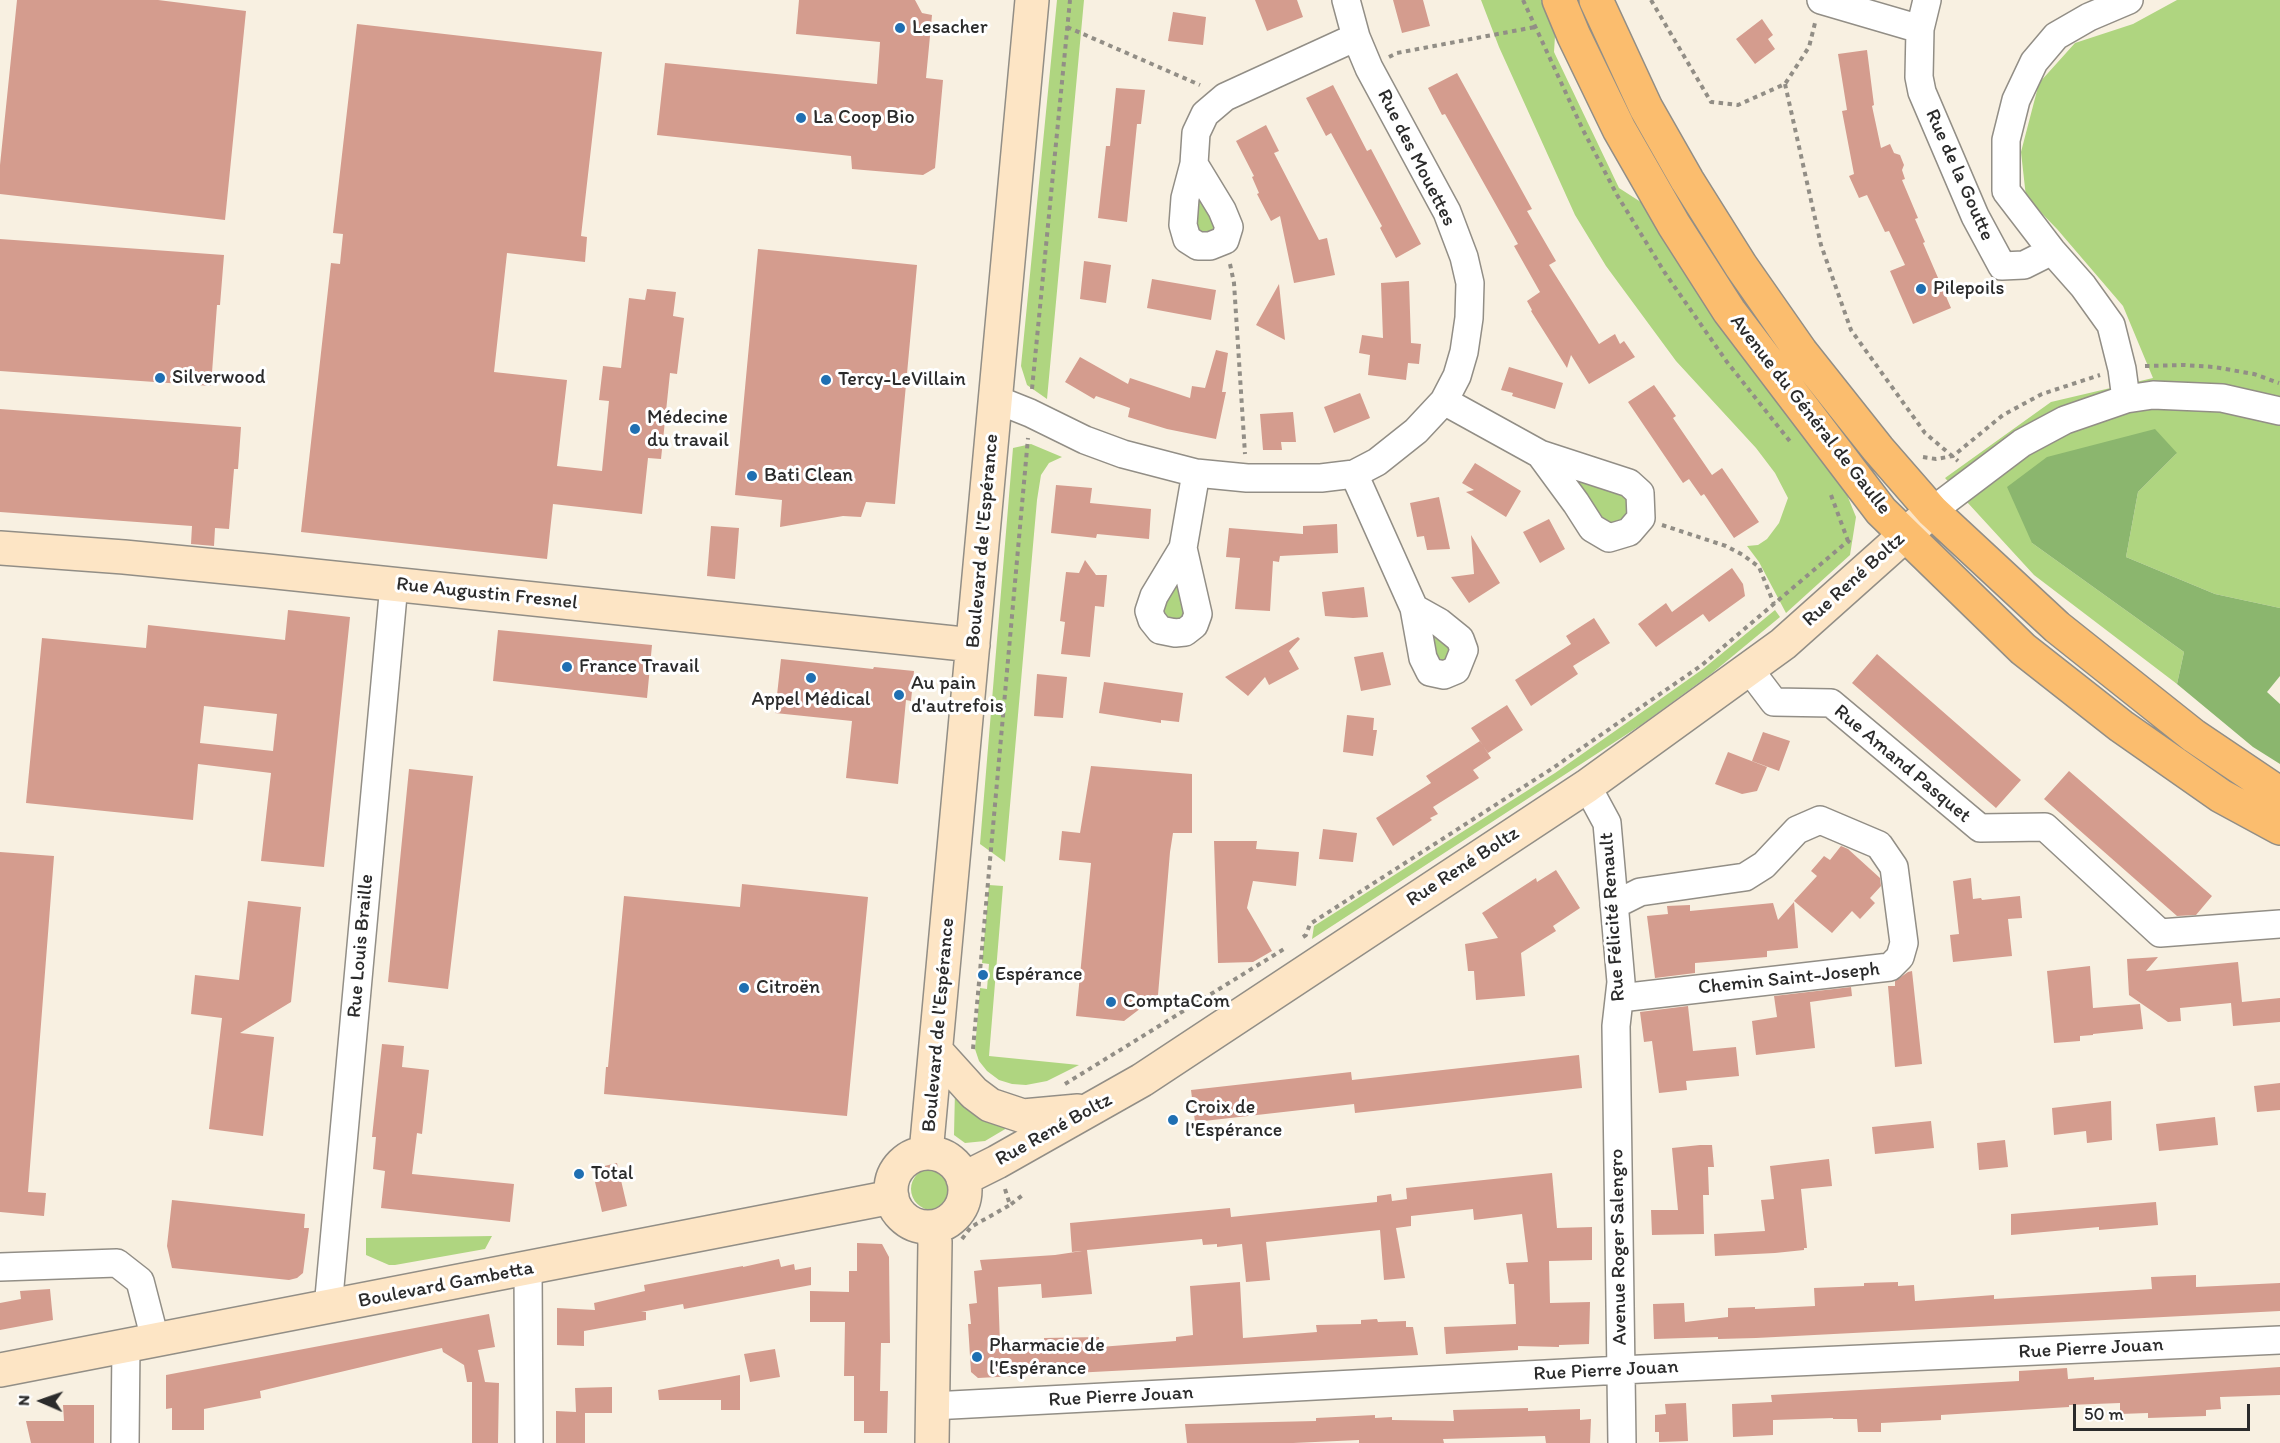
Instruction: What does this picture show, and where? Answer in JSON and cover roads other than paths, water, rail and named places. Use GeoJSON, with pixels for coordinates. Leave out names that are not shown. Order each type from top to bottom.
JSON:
{"type":"FeatureCollection","features":[{"type":"Feature","properties":{"kind":"main road","name":"Boulevard de l'Espérance"},"geometry":{"type":"LineString","coordinates":[[927,1153],[1032,0]]}},
{"type":"Feature","properties":{"kind":"main road","name":"Avenue du Général de Gaulle"},"geometry":{"type":"LineString","coordinates":[[1559,0],[1619,129],[1674,225],[1723,302],[1881,511],[2032,656],[2121,726],[2221,796],[2280,828]]}},
{"type":"Feature","properties":{"kind":"main road","name":"Avenue du Général de Gaulle"},"geometry":{"type":"LineString","coordinates":[[1596,0],[1646,108],[1687,180],[1741,266],[1801,352],[1878,449],[1932,511],[2057,627],[2194,736],[2280,794]]}},
{"type":"Feature","properties":{"kind":"main road","name":"Rue René Boltz"},"geometry":{"type":"LineString","coordinates":[[963,1179],[1142,1080],[1587,786],[1784,644],[1932,511]]}},
{"type":"Feature","properties":{"kind":"main road","name":"Rue Augustin Fresnel"},"geometry":{"type":"LineString","coordinates":[[0,548],[124,556],[973,645]]}},
{"type":"Feature","properties":{"kind":"main road"},"geometry":{"type":"LineString","coordinates":[[936,1051],[974,1093],[990,1106],[1023,1116],[1089,1110]]}},
{"type":"Feature","properties":{"kind":"main road"},"geometry":{"type":"LineString","coordinates":[[927,1153],[949,1160],[963,1179],[965,1190],[959,1211],[942,1224],[931,1227],[910,1222],[896,1208],[892,1197],[892,1185],[896,1173],[903,1163],[914,1156],[927,1153]]}},
{"type":"Feature","properties":{"kind":"main road","name":"Boulevard Gambetta"},"geometry":{"type":"LineString","coordinates":[[0,1370],[892,1197]]}},
{"type":"Feature","properties":{"kind":"main road"},"geometry":{"type":"LineString","coordinates":[[931,1227],[935,1242],[932,1443]]}},
{"type":"Feature","properties":{"kind":"street","name":"Rue des Mouettes"},"geometry":{"type":"LineString","coordinates":[[995,399],[1085,440],[1123,454],[1196,473],[1247,478],[1321,478],[1354,474],[1385,456],[1416,431],[1444,401],[1457,376],[1464,352],[1469,318],[1470,283],[1464,257],[1447,212],[1369,68],[1356,37],[1346,0]]}},
{"type":"Feature","properties":{"kind":"street","name":"Rue de la Goutte"},"geometry":{"type":"LineString","coordinates":[[1927,0],[1920,29],[1919,77],[1922,93],[1975,216],[2002,266],[2024,265],[2052,251]]}},
{"type":"Feature","properties":{"kind":"street"},"geometry":{"type":"LineString","coordinates":[[2126,399],[2122,369],[2110,325],[2083,286],[2052,251],[2006,190],[2006,140],[2016,100],[2034,62],[2056,36],[2088,17],[2129,0]]}},
{"type":"Feature","properties":{"kind":"street"},"geometry":{"type":"LineString","coordinates":[[1818,9],[1920,29]]}},
{"type":"Feature","properties":{"kind":"street"},"geometry":{"type":"LineString","coordinates":[[1194,164],[1222,210],[1229,227],[1225,240],[1210,246],[1198,246],[1187,238],[1183,225],[1185,198],[1194,164],[1196,134],[1205,114],[1225,97],[1356,37]]}},
{"type":"Feature","properties":{"kind":"street"},"geometry":{"type":"LineString","coordinates":[[1932,511],[2022,443],[2065,420],[2126,399],[2153,395],[2222,398],[2280,411]]}},
{"type":"Feature","properties":{"kind":"street"},"geometry":{"type":"LineString","coordinates":[[1444,401],[1540,454],[1629,483],[1640,493],[1641,518],[1629,532],[1609,538],[1592,528],[1540,454]]}},
{"type":"Feature","properties":{"kind":"street"},"geometry":{"type":"LineString","coordinates":[[1184,548],[1196,473]]}},
{"type":"Feature","properties":{"kind":"street"},"geometry":{"type":"LineString","coordinates":[[1354,474],[1414,608]]}},
{"type":"Feature","properties":{"kind":"street","name":"Rue Louis Braille"},"geometry":{"type":"LineString","coordinates":[[328,1308],[394,584]]}},
{"type":"Feature","properties":{"kind":"street","name":"Rue Amand Pasquet"},"geometry":{"type":"LineString","coordinates":[[1749,669],[1774,702],[1831,703],[1980,828],[2045,827],[2160,933],[2280,924]]}},
{"type":"Feature","properties":{"kind":"street","name":"Rue Félicité Renault"},"geometry":{"type":"LineString","coordinates":[[1587,786],[1607,823],[1620,998],[1616,1026],[1617,1124]]}},
{"type":"Feature","properties":{"kind":"street","name":"Chemin Saint-Joseph"},"geometry":{"type":"LineString","coordinates":[[1614,905],[1640,892],[1745,877],[1764,865],[1797,830],[1820,820],[1879,845],[1894,867],[1904,943],[1900,957],[1890,967],[1620,998]]}},
{"type":"Feature","properties":{"kind":"street","name":"Avenue Roger Salengro"},"geometry":{"type":"LineString","coordinates":[[1617,1124],[1622,1443]]}},
{"type":"Feature","properties":{"kind":"street"},"geometry":{"type":"LineString","coordinates":[[0,1267],[117,1263],[140,1281],[140,1342],[125,1443]]}},
{"type":"Feature","properties":{"kind":"street"},"geometry":{"type":"LineString","coordinates":[[528,1269],[529,1443]]}},
{"type":"Feature","properties":{"kind":"street","name":"Rue Pierre Jouan"},"geometry":{"type":"LineString","coordinates":[[932,1406],[2280,1340]]}},
{"type":"Feature","properties":{"kind":"place","name":"Lesacher"},"geometry":{"type":"Point","coordinates":[900,28]}},
{"type":"Feature","properties":{"kind":"place","name":"La Coop Bio"},"geometry":{"type":"Point","coordinates":[801,118]}},
{"type":"Feature","properties":{"kind":"place","name":"Pilepoils"},"geometry":{"type":"Point","coordinates":[1921,289]}},
{"type":"Feature","properties":{"kind":"place","name":"Silverwood"},"geometry":{"type":"Point","coordinates":[160,378]}},
{"type":"Feature","properties":{"kind":"place","name":"Tercy-LeVillain"},"geometry":{"type":"Point","coordinates":[826,380]}},
{"type":"Feature","properties":{"kind":"place","name":"Médecine du travail"},"geometry":{"type":"Point","coordinates":[635,429]}},
{"type":"Feature","properties":{"kind":"place","name":"Bati Clean"},"geometry":{"type":"Point","coordinates":[752,476]}},
{"type":"Feature","properties":{"kind":"place","name":"France Travail"},"geometry":{"type":"Point","coordinates":[567,667]}},
{"type":"Feature","properties":{"kind":"place","name":"Appel Médical"},"geometry":{"type":"Point","coordinates":[811,678]}},
{"type":"Feature","properties":{"kind":"place","name":"Au pain d'autrefois"},"geometry":{"type":"Point","coordinates":[899,695]}},
{"type":"Feature","properties":{"kind":"place","name":"Espérance"},"geometry":{"type":"Point","coordinates":[983,975]}},
{"type":"Feature","properties":{"kind":"place","name":"Citroën"},"geometry":{"type":"Point","coordinates":[744,988]}},
{"type":"Feature","properties":{"kind":"place","name":"ComptaCom"},"geometry":{"type":"Point","coordinates":[1111,1002]}},
{"type":"Feature","properties":{"kind":"place","name":"Croix de l'Espérance"},"geometry":{"type":"Point","coordinates":[1173,1120]}},
{"type":"Feature","properties":{"kind":"place","name":"Total"},"geometry":{"type":"Point","coordinates":[579,1174]}},
{"type":"Feature","properties":{"kind":"place","name":"Pharmacie de l'Espérance"},"geometry":{"type":"Point","coordinates":[977,1357]}}]}
